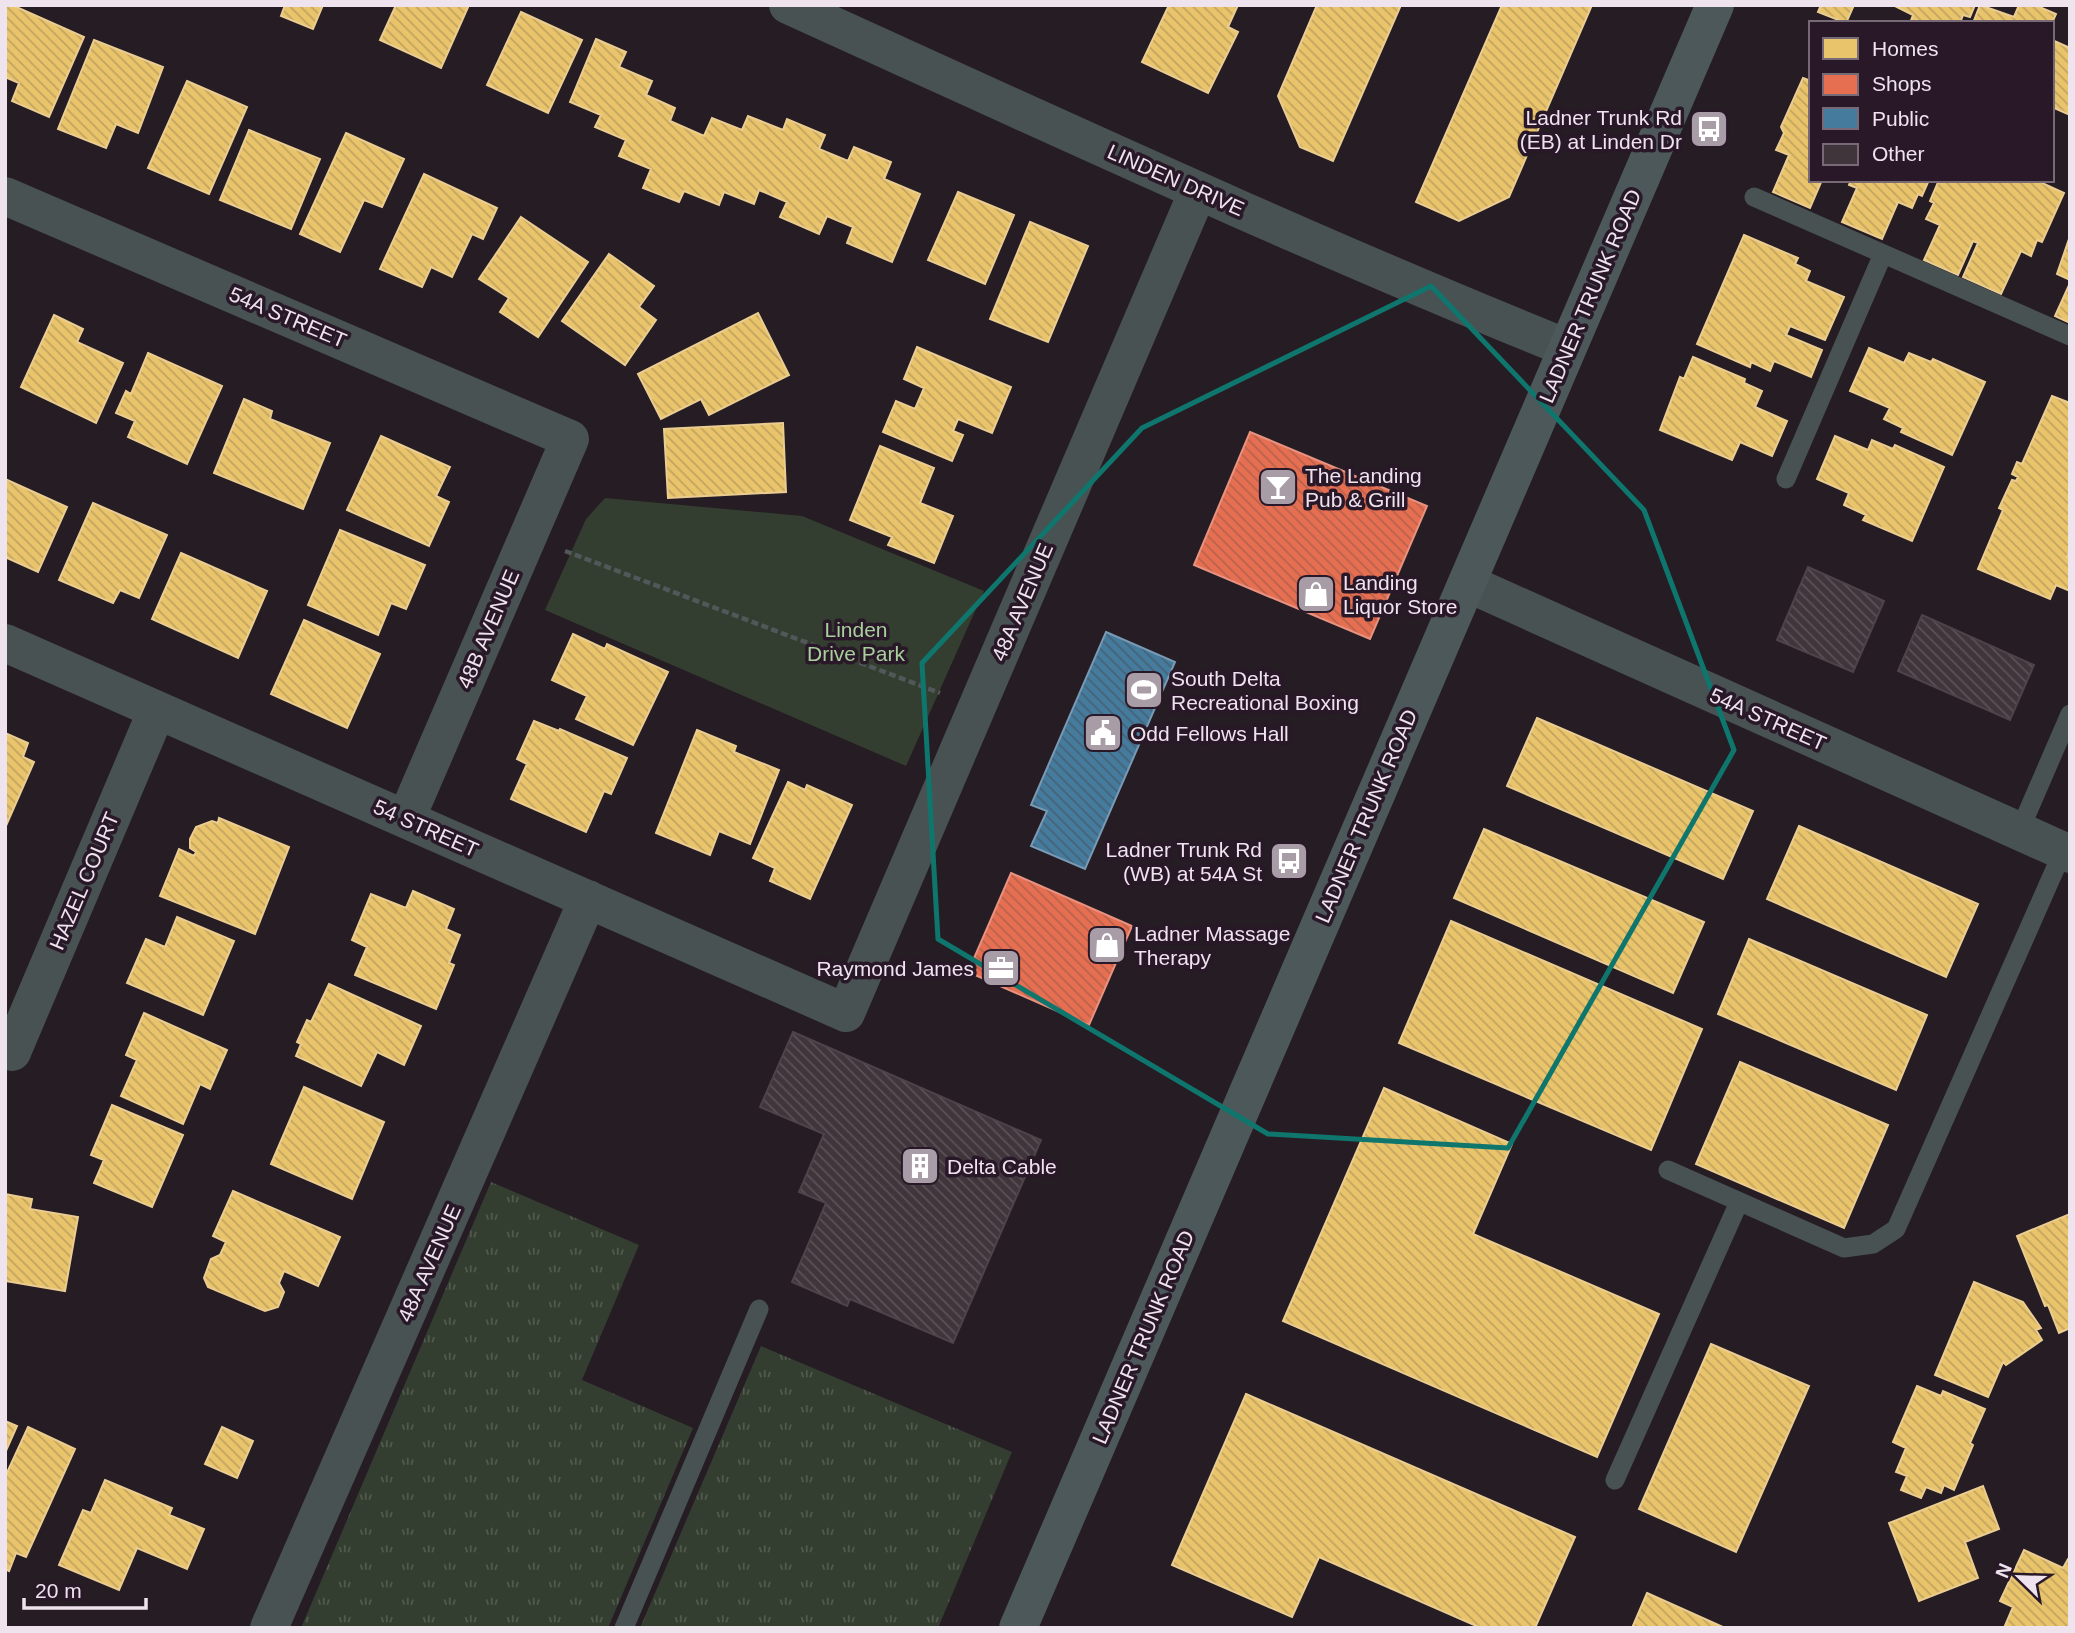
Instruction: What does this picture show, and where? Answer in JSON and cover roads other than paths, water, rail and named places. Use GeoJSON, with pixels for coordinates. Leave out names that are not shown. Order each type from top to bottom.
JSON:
{"type":"FeatureCollection","features":[{"type":"Feature","properties":{"kind":"main road","name":"LADNER TRUNK ROAD"},"geometry":{"type":"LineString","coordinates":[[1018,1628],[1715,5]]}},
{"type":"Feature","properties":{"kind":"street","name":"LINDEN DRIVE"},"geometry":{"type":"LineString","coordinates":[[788,5],[1198,191],[1567,348]]}},
{"type":"Feature","properties":{"kind":"street","name":"48A AVENUE"},"geometry":{"type":"LineString","coordinates":[[846,1013],[1198,191]]}},
{"type":"Feature","properties":{"kind":"street","name":"54A STREET"},"geometry":{"type":"LineString","coordinates":[[5,196],[570,439]]}},
{"type":"Feature","properties":{"kind":"street","name":"48B AVENUE"},"geometry":{"type":"LineString","coordinates":[[406,819],[570,439]]}},
{"type":"Feature","properties":{"kind":"street","name":"54A STREET"},"geometry":{"type":"LineString","coordinates":[[1467,583],[2067,852]]}},
{"type":"Feature","properties":{"kind":"street","name":"54 STREET"},"geometry":{"type":"LineString","coordinates":[[5,643],[846,1013]]}},
{"type":"Feature","properties":{"kind":"street","name":"HAZEL COURT"},"geometry":{"type":"LineString","coordinates":[[12,1052],[157,709]]}},
{"type":"Feature","properties":{"kind":"street","name":"48A AVENUE"},"geometry":{"type":"LineString","coordinates":[[270,1628],[588,899]]}},
{"type":"Feature","properties":{"kind":"lane"},"geometry":{"type":"LineString","coordinates":[[1754,197],[2070,336]]}},
{"type":"Feature","properties":{"kind":"lane"},"geometry":{"type":"LineString","coordinates":[[1786,479],[1883,254]]}},
{"type":"Feature","properties":{"kind":"lane"},"geometry":{"type":"LineString","coordinates":[[2019,832],[2070,714]]}},
{"type":"Feature","properties":{"kind":"lane"},"geometry":{"type":"LineString","coordinates":[[1668,1170],[1843,1248],[1873,1244],[1896,1229],[2067,852]]}},
{"type":"Feature","properties":{"kind":"lane"},"geometry":{"type":"LineString","coordinates":[[1615,1480],[1739,1202]]}},
{"type":"Feature","properties":{"kind":"lane"},"geometry":{"type":"LineString","coordinates":[[624,1628],[758,1309]]}},
{"type":"Feature","properties":{"kind":"place","name":"Ladner Trunk Rd (EB) at Linden Dr"},"geometry":{"type":"Point","coordinates":[1709,129]}},
{"type":"Feature","properties":{"kind":"place","name":"The Landing Pub & Grill"},"geometry":{"type":"Point","coordinates":[1278,487]}},
{"type":"Feature","properties":{"kind":"place","name":"Landing Liquor Store"},"geometry":{"type":"Point","coordinates":[1316,594]}},
{"type":"Feature","properties":{"kind":"place","name":"South Delta Recreational Boxing"},"geometry":{"type":"Point","coordinates":[1144,690]}},
{"type":"Feature","properties":{"kind":"place","name":"Odd Fellows Hall"},"geometry":{"type":"Point","coordinates":[1103,733]}},
{"type":"Feature","properties":{"kind":"place","name":"Ladner Trunk Rd (WB) at 54A St"},"geometry":{"type":"Point","coordinates":[1289,861]}},
{"type":"Feature","properties":{"kind":"place","name":"Ladner Massage Therapy"},"geometry":{"type":"Point","coordinates":[1107,945]}},
{"type":"Feature","properties":{"kind":"place","name":"Raymond James"},"geometry":{"type":"Point","coordinates":[1001,968]}},
{"type":"Feature","properties":{"kind":"place","name":"Delta Cable"},"geometry":{"type":"Point","coordinates":[920,1166]}},
{"type":"Feature","properties":{"kind":"park label","name":"Linden Drive Park"},"geometry":{"type":"Point","coordinates":[856,641]}}]}
